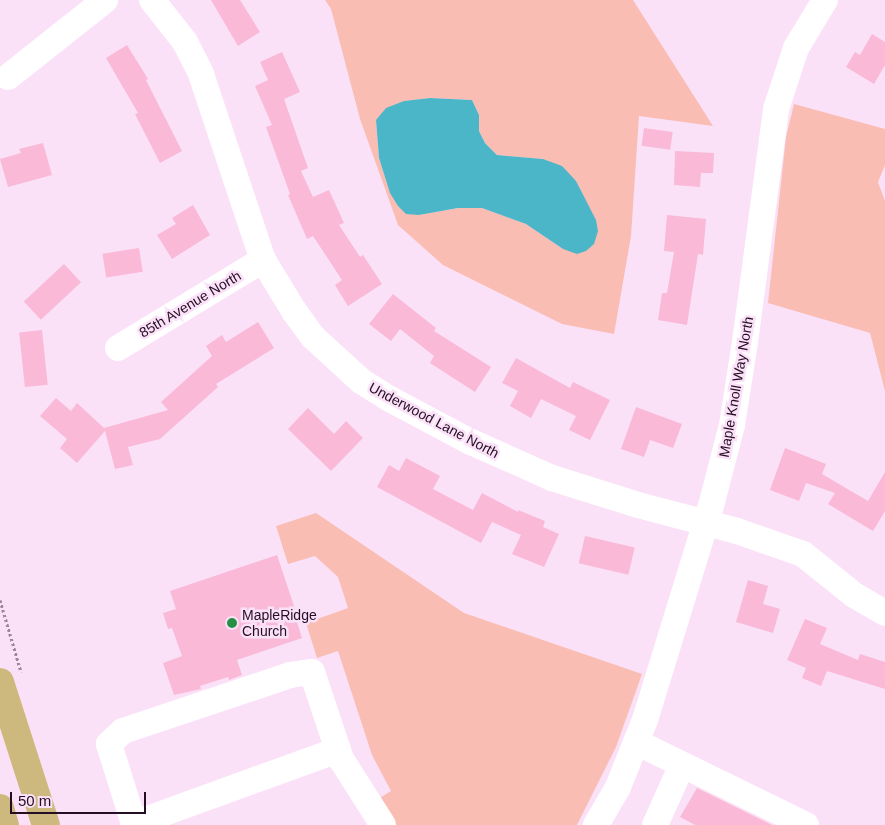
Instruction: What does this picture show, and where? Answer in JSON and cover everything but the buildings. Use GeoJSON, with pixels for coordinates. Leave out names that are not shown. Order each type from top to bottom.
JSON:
{"type":"FeatureCollection","features":[{"type":"Feature","properties":{"kind":"main road"},"geometry":{"type":"LineString","coordinates":[[0,682],[46,825]]}},
{"type":"Feature","properties":{"kind":"main road"},"geometry":{"type":"LineString","coordinates":[[0,808],[5,825]]}},
{"type":"Feature","properties":{"kind":"street"},"geometry":{"type":"LineString","coordinates":[[8,77],[105,0]]}},
{"type":"Feature","properties":{"kind":"street","name":"Underwood Lane North"},"geometry":{"type":"LineString","coordinates":[[152,0],[185,42],[201,74],[263,260],[294,311],[313,337],[361,381],[388,398],[469,440],[552,478],[638,505],[707,522],[803,554],[854,595],[885,612]]}},
{"type":"Feature","properties":{"kind":"street","name":"Maple Knoll Way North"},"geometry":{"type":"LineString","coordinates":[[596,825],[618,786],[648,711],[707,522],[735,406],[776,109],[796,48],[825,0]]}},
{"type":"Feature","properties":{"kind":"street","name":"85th Avenue North"},"geometry":{"type":"LineString","coordinates":[[118,348],[263,260]]}},
{"type":"Feature","properties":{"kind":"street"},"geometry":{"type":"LineString","coordinates":[[338,750],[134,824],[109,744],[123,731],[290,675],[312,672],[338,750],[341,759],[383,825]]}},
{"type":"Feature","properties":{"kind":"street"},"geometry":{"type":"LineString","coordinates":[[636,742],[806,825]]}},
{"type":"Feature","properties":{"kind":"street"},"geometry":{"type":"LineString","coordinates":[[655,825],[682,765]]}},
{"type":"Feature","properties":{"kind":"shaded area"},"geometry":{"type":"Polygon","coordinates":[[[325,0],[633,0],[713,126],[639,116],[631,236],[614,334],[562,324],[443,265],[398,225],[360,119],[331,9],[325,0]],[[430,98],[404,101],[376,120],[379,158],[387,183],[419,215],[458,208],[482,208],[526,224],[563,249],[585,201],[576,181],[543,159],[497,155],[485,143],[479,131],[479,115],[472,100],[430,98]]]}},
{"type":"Feature","properties":{"kind":"shaded area"},"geometry":{"type":"Polygon","coordinates":[[[794,104],[885,129],[885,165],[878,182],[885,201],[885,391],[870,333],[768,303],[786,137],[794,104]]]}},
{"type":"Feature","properties":{"kind":"shaded area"},"geometry":{"type":"Polygon","coordinates":[[[316,513],[464,613],[642,674],[616,747],[577,825],[395,825],[378,799],[391,791],[372,755],[338,651],[317,658],[306,623],[348,608],[338,577],[315,556],[288,564],[276,526],[316,513]]]}},
{"type":"Feature","properties":{"kind":"water"},"geometry":{"type":"Polygon","coordinates":[[[430,98],[472,100],[479,115],[479,131],[485,143],[497,155],[543,159],[562,166],[576,181],[596,220],[598,231],[594,244],[586,251],[577,254],[563,249],[526,224],[482,208],[458,208],[419,215],[406,214],[398,206],[390,193],[379,158],[376,120],[386,108],[404,101],[430,98]]]}},
{"type":"Feature","properties":{"kind":"place","name":"MapleRidge Church"},"geometry":{"type":"Point","coordinates":[232,623]}}]}
